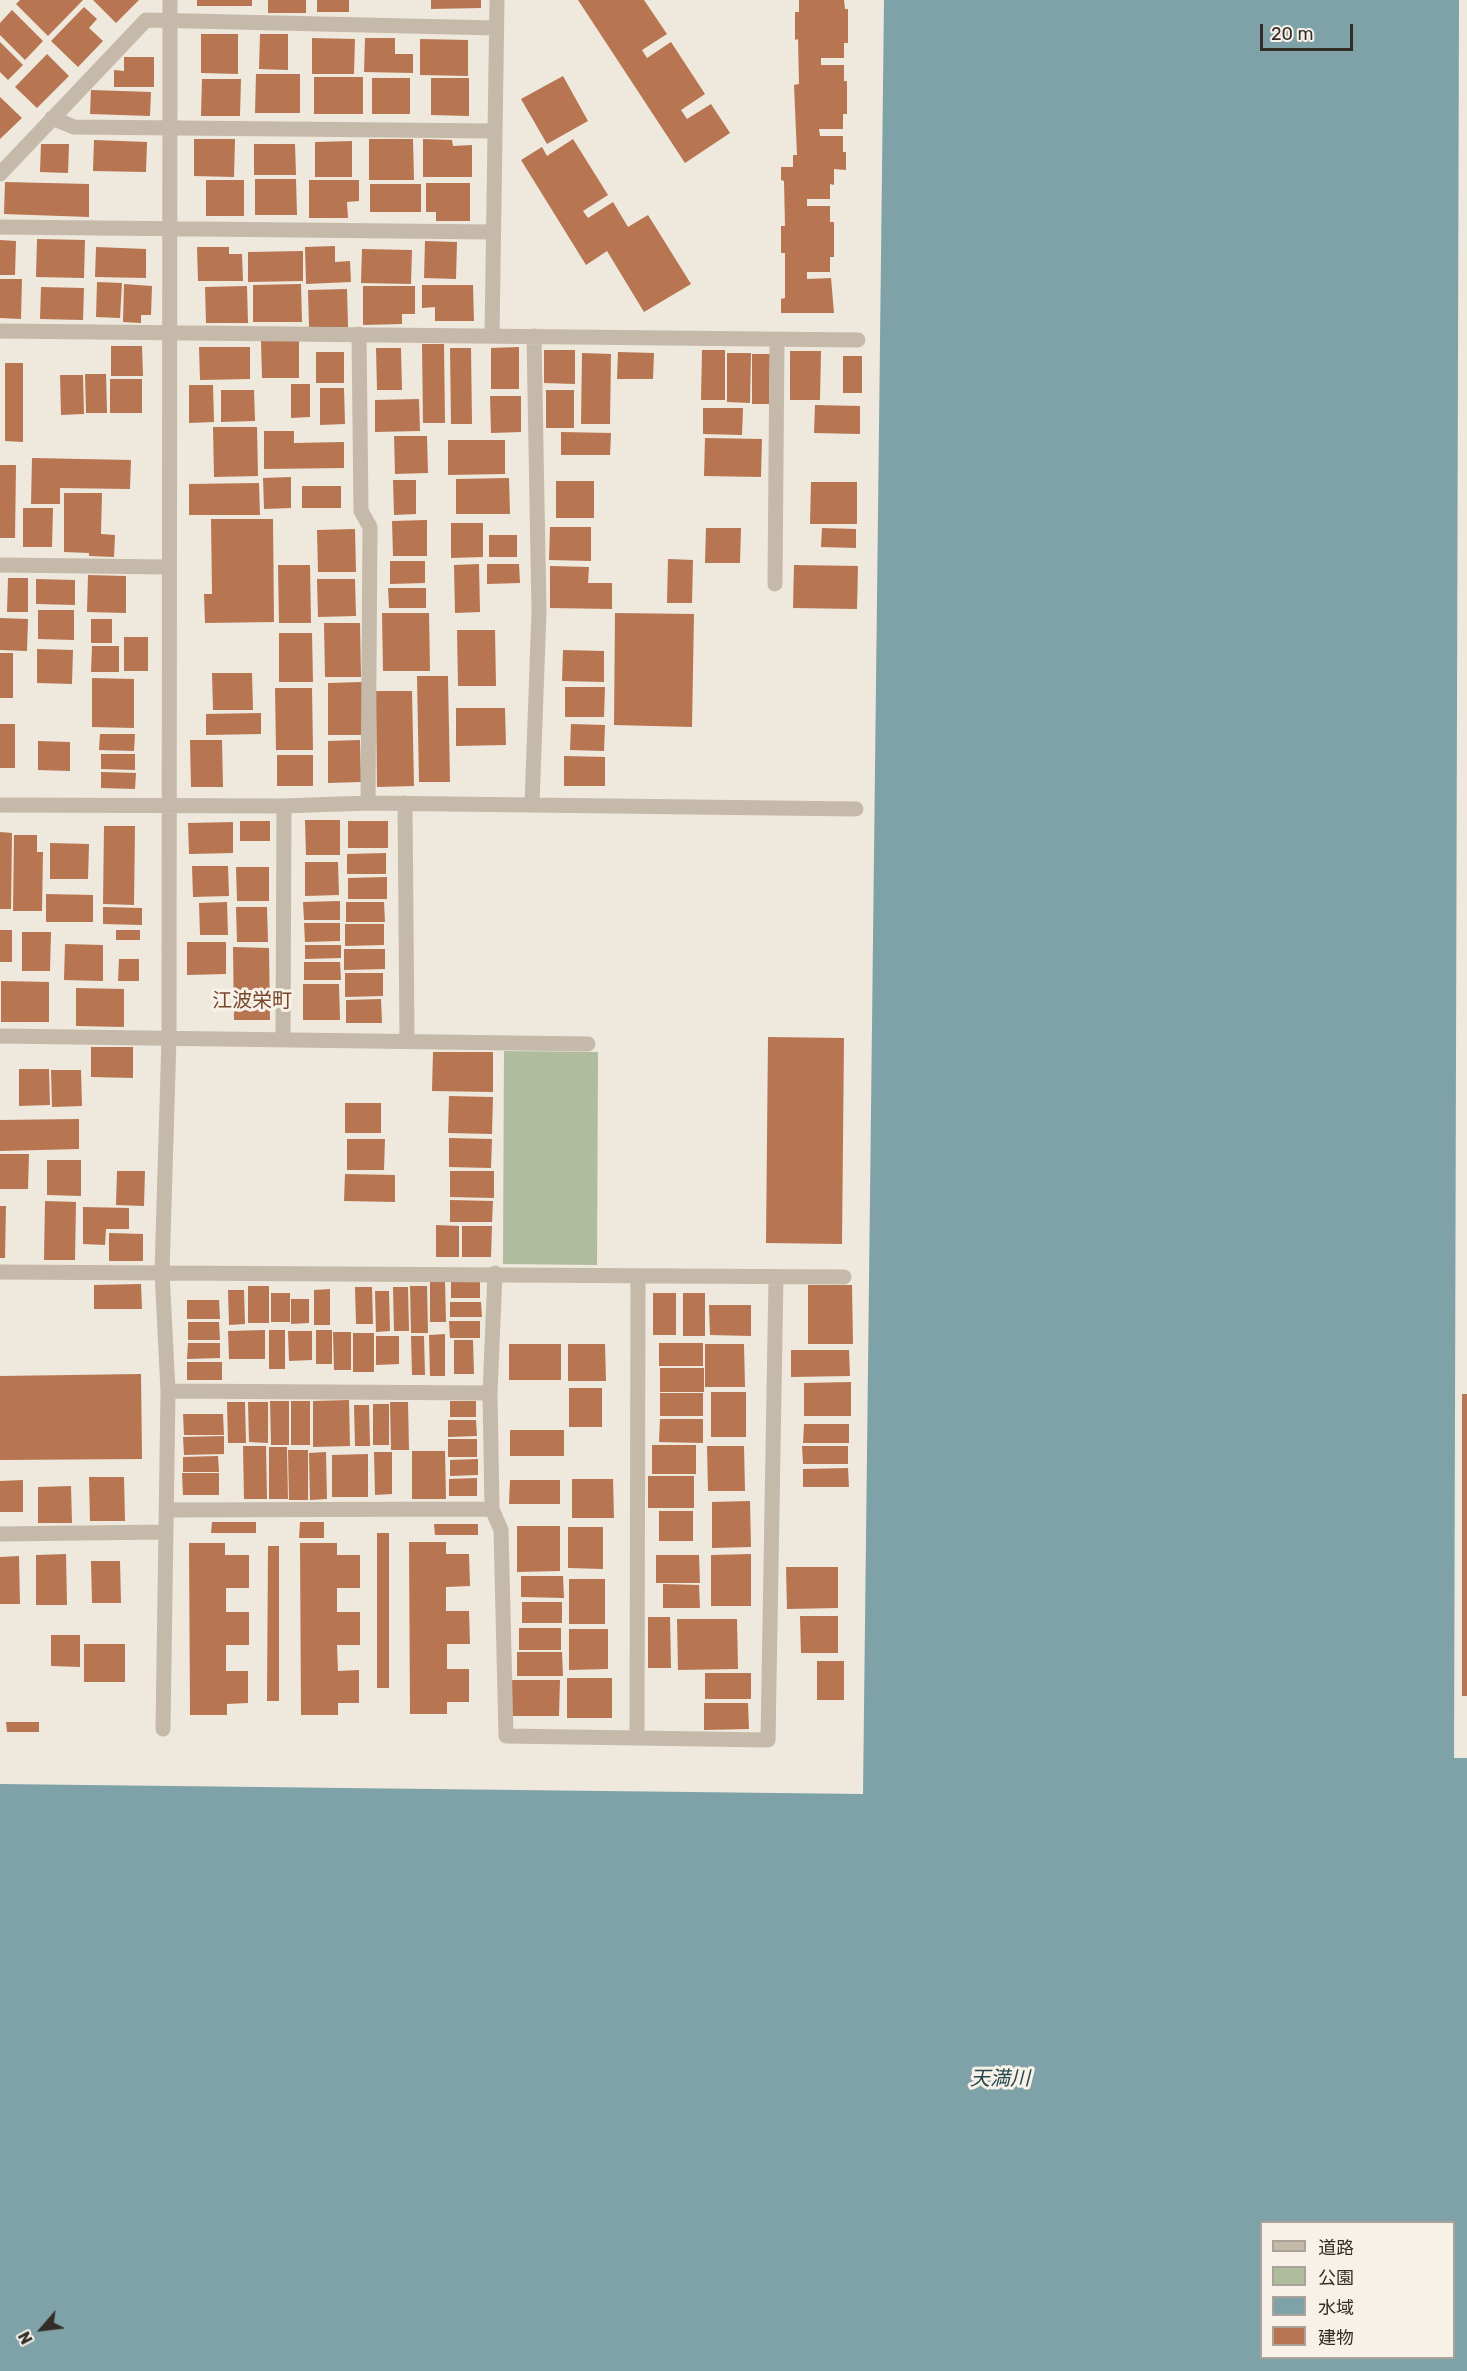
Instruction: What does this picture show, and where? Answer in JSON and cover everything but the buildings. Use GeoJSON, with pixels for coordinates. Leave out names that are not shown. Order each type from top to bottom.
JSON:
{"type":"FeatureCollection","features":[{"type":"Feature","properties":{"kind":"street"},"geometry":{"type":"LineString","coordinates":[[163,1729],[168,1391],[162,1272],[170,1038],[168,807],[170,0]]}},
{"type":"Feature","properties":{"kind":"street"},"geometry":{"type":"LineString","coordinates":[[492,336],[496,0]]}},
{"type":"Feature","properties":{"kind":"street"},"geometry":{"type":"LineString","coordinates":[[0,174],[146,20],[496,28]]}},
{"type":"Feature","properties":{"kind":"street"},"geometry":{"type":"LineString","coordinates":[[52,118],[74,127],[495,131]]}},
{"type":"Feature","properties":{"kind":"street"},"geometry":{"type":"LineString","coordinates":[[0,227],[494,232]]}},
{"type":"Feature","properties":{"kind":"street"},"geometry":{"type":"LineString","coordinates":[[0,331],[858,340]]}},
{"type":"Feature","properties":{"kind":"street"},"geometry":{"type":"LineString","coordinates":[[359,334],[361,511],[370,527],[368,803]]}},
{"type":"Feature","properties":{"kind":"street"},"geometry":{"type":"LineString","coordinates":[[531,804],[538,612],[534,336]]}},
{"type":"Feature","properties":{"kind":"street"},"geometry":{"type":"LineString","coordinates":[[775,584],[777,340]]}},
{"type":"Feature","properties":{"kind":"street"},"geometry":{"type":"LineString","coordinates":[[0,565],[169,567]]}},
{"type":"Feature","properties":{"kind":"street"},"geometry":{"type":"LineString","coordinates":[[405,803],[407,1041]]}},
{"type":"Feature","properties":{"kind":"street"},"geometry":{"type":"LineString","coordinates":[[0,805],[168,807],[405,803],[856,809]]}},
{"type":"Feature","properties":{"kind":"street"},"geometry":{"type":"LineString","coordinates":[[283,1040],[284,806]]}},
{"type":"Feature","properties":{"kind":"street"},"geometry":{"type":"LineString","coordinates":[[0,1036],[588,1044]]}},
{"type":"Feature","properties":{"kind":"street"},"geometry":{"type":"LineString","coordinates":[[0,1272],[844,1277]]}},
{"type":"Feature","properties":{"kind":"street"},"geometry":{"type":"LineString","coordinates":[[495,1274],[490,1393],[492,1509],[501,1530],[506,1736],[768,1740],[776,1277]]}},
{"type":"Feature","properties":{"kind":"street"},"geometry":{"type":"LineString","coordinates":[[637,1738],[638,1276]]}},
{"type":"Feature","properties":{"kind":"street"},"geometry":{"type":"LineString","coordinates":[[168,1391],[490,1393]]}},
{"type":"Feature","properties":{"kind":"street"},"geometry":{"type":"LineString","coordinates":[[166,1510],[492,1509]]}},
{"type":"Feature","properties":{"kind":"street"},"geometry":{"type":"LineString","coordinates":[[0,1534],[166,1532]]}},
{"type":"Feature","properties":{"kind":"green space"},"geometry":{"type":"Polygon","coordinates":[[[504,1051],[598,1052],[597,1265],[503,1264],[504,1051]]]}},
{"type":"Feature","properties":{"kind":"water","name":"天満川"},"geometry":{"type":"Polygon","coordinates":[[[884,0],[1459,0],[1454,1758],[1467,1758],[1467,2371],[0,2371],[0,1784],[863,1794],[884,0]]]}},
{"type":"Feature","properties":{"kind":"district","name":"江波栄町"},"geometry":{"type":"Point","coordinates":[252,1001]}}]}
